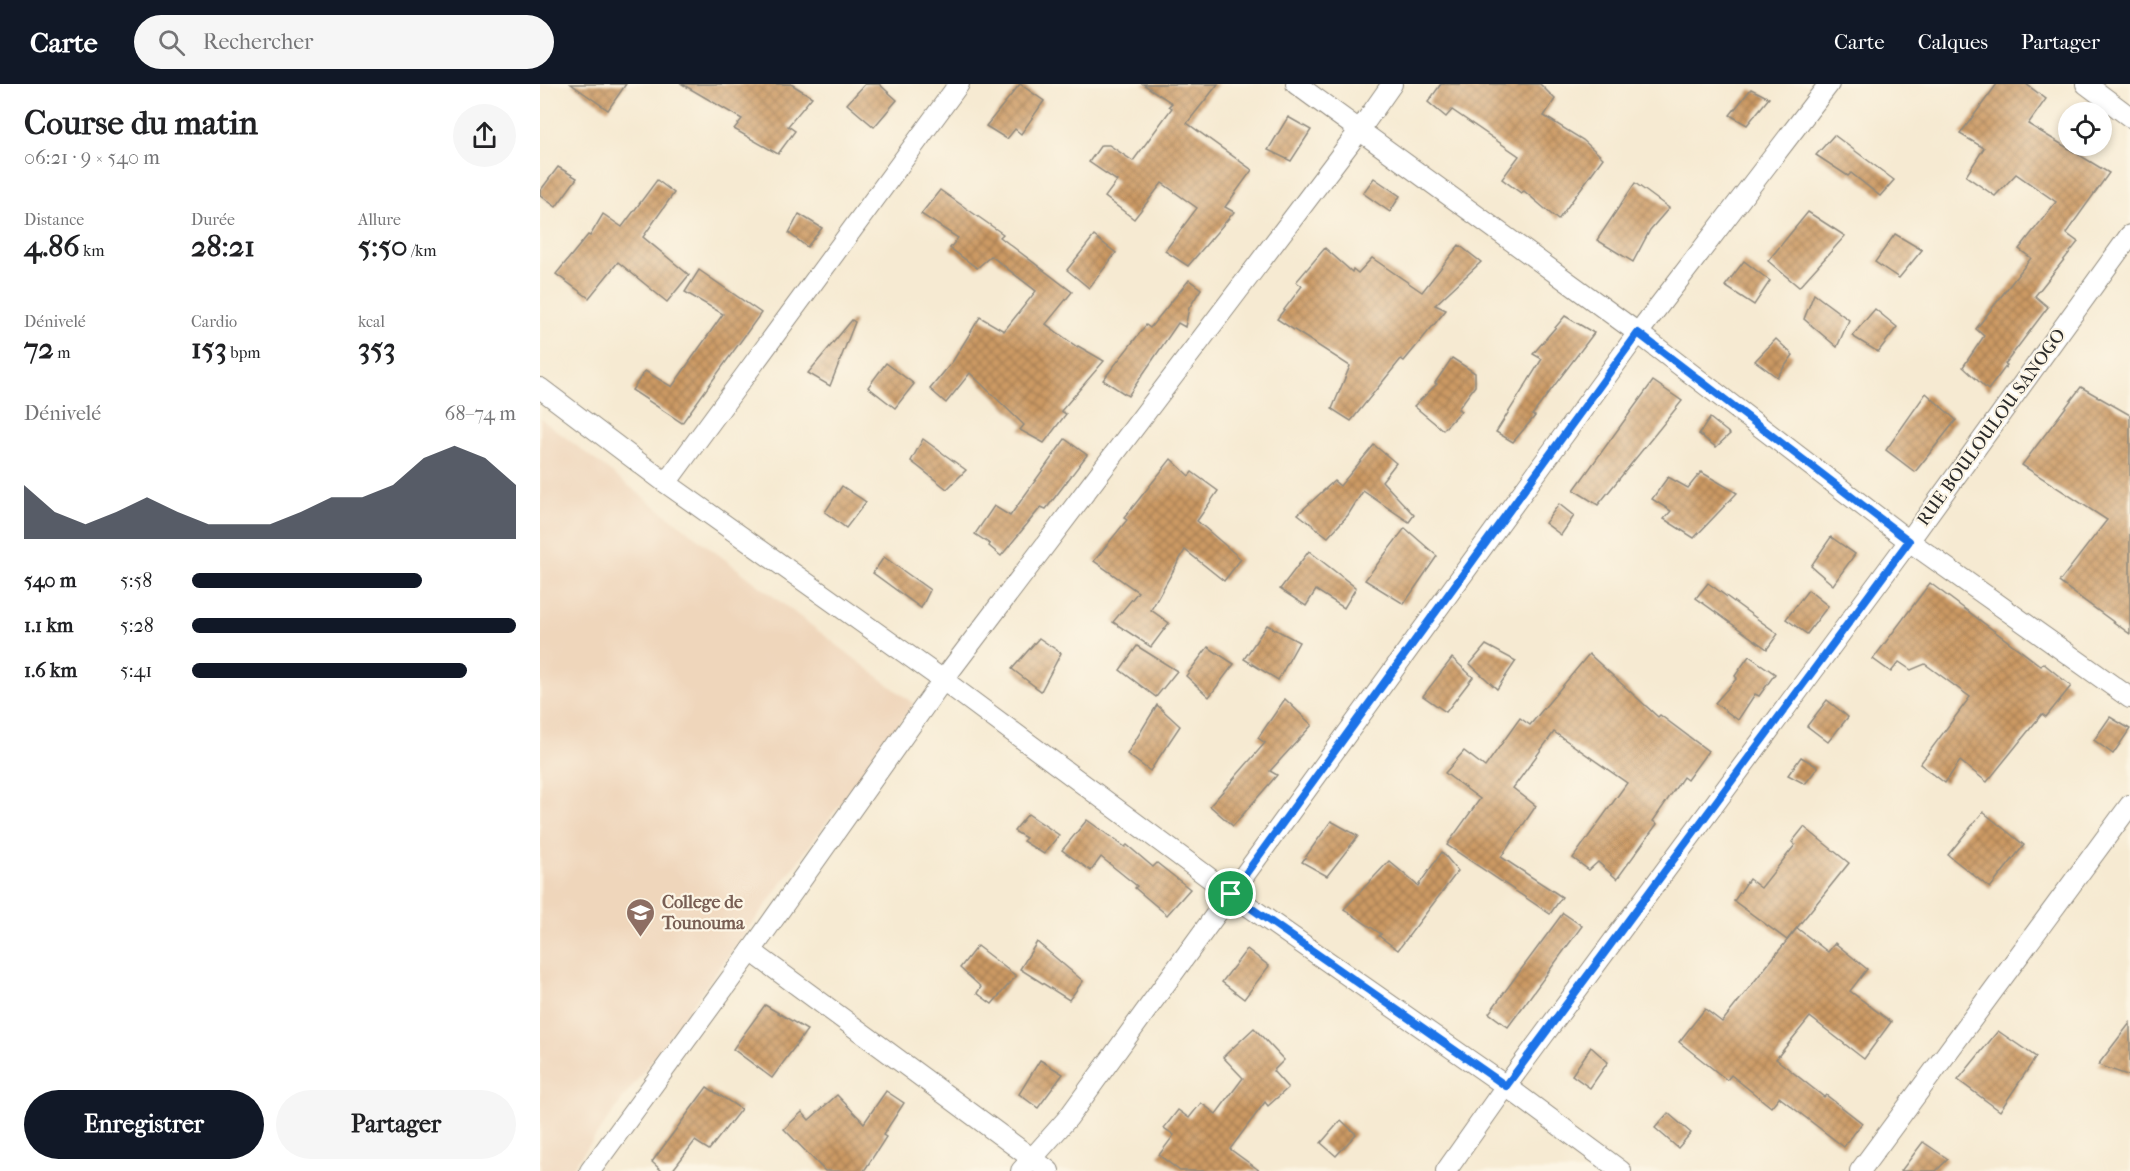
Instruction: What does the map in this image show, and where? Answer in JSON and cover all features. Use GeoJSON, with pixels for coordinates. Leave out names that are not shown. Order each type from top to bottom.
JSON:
{"type":"FeatureCollection","features":[{"type":"Feature","properties":{"kind":"street"},"geometry":{"type":"LineString","coordinates":[[666,483],[959,84]]}},
{"type":"Feature","properties":{"kind":"street"},"geometry":{"type":"LineString","coordinates":[[1296,84],[1638,333],[1909,541],[2130,699]]}},
{"type":"Feature","properties":{"kind":"street"},"geometry":{"type":"LineString","coordinates":[[590,1171],[751,951],[943,680],[1359,131],[1392,84]]}},
{"type":"Feature","properties":{"kind":"street"},"geometry":{"type":"LineString","coordinates":[[1026,1165],[1068,1118],[1638,333],[1829,84]]}},
{"type":"Feature","properties":{"kind":"street"},"geometry":{"type":"LineString","coordinates":[[2086,84],[2130,117]]}},
{"type":"Feature","properties":{"kind":"street","name":"RUE BOULOULOU SANOGO"},"geometry":{"type":"LineString","coordinates":[[1446,1171],[1506,1086],[1909,541],[2130,235]]}},
{"type":"Feature","properties":{"kind":"street"},"geometry":{"type":"LineString","coordinates":[[540,388],[666,483],[943,680],[1231,894],[1506,1086],[1621,1171]]}},
{"type":"Feature","properties":{"kind":"street"},"geometry":{"type":"LineString","coordinates":[[1860,1171],[2130,805]]}},
{"type":"Feature","properties":{"kind":"street"},"geometry":{"type":"LineString","coordinates":[[751,951],[1026,1165],[1049,1171]]}},
{"type":"Feature","properties":{"kind":"shaded area","name":"College de Tounouma"},"geometry":{"type":"Polygon","coordinates":[[[540,418],[914,704],[570,1171],[540,1171],[540,418]]]}},
{"type":"Feature","properties":{"kind":"building"},"geometry":{"type":"Polygon","coordinates":[[[571,84],[626,84],[608,110],[571,84]]]}},
{"type":"Feature","properties":{"kind":"building"},"geometry":{"type":"Polygon","coordinates":[[[682,84],[791,84],[812,97],[788,126],[795,131],[778,154],[734,129],[742,119],[682,84]]]}},
{"type":"Feature","properties":{"kind":"building"},"geometry":{"type":"Polygon","coordinates":[[[865,84],[879,84],[897,100],[874,127],[847,104],[865,84]]]}},
{"type":"Feature","properties":{"kind":"building"},"geometry":{"type":"Polygon","coordinates":[[[1020,84],[1044,101],[1021,134],[1015,129],[1007,139],[986,126],[1020,84]]]}},
{"type":"Feature","properties":{"kind":"building"},"geometry":{"type":"Polygon","coordinates":[[[1143,84],[1218,84],[1187,123],[1252,170],[1225,207],[1234,212],[1188,266],[1165,251],[1197,208],[1162,183],[1134,219],[1105,197],[1117,181],[1089,162],[1101,145],[1109,145],[1133,161],[1172,108],[1169,106],[1172,103],[1143,84]]]}},
{"type":"Feature","properties":{"kind":"building"},"geometry":{"type":"Polygon","coordinates":[[[1441,84],[1540,84],[1555,99],[1544,116],[1583,140],[1603,158],[1558,220],[1524,191],[1521,193],[1502,179],[1519,156],[1452,110],[1446,117],[1428,102],[1441,84]]]}},
{"type":"Feature","properties":{"kind":"building"},"geometry":{"type":"Polygon","coordinates":[[[1997,84],[2026,84],[2046,99],[2028,124],[2058,142],[2058,156],[2081,156],[2109,173],[2066,233],[2078,242],[2035,296],[2048,307],[1988,390],[1963,367],[1984,336],[1976,329],[2031,258],[2019,249],[2056,202],[2016,174],[1995,196],[1966,176],[1984,148],[1960,134],[1997,84]]]}},
{"type":"Feature","properties":{"kind":"building"},"geometry":{"type":"Polygon","coordinates":[[[1751,89],[1769,98],[1747,125],[1730,115],[1751,89]]]}},
{"type":"Feature","properties":{"kind":"building"},"geometry":{"type":"Polygon","coordinates":[[[1288,117],[1311,130],[1291,161],[1268,150],[1288,117]]]}},
{"type":"Feature","properties":{"kind":"building"},"geometry":{"type":"Polygon","coordinates":[[[1834,135],[1894,180],[1880,196],[1851,173],[1848,176],[1816,155],[1834,135]]]}},
{"type":"Feature","properties":{"kind":"building"},"geometry":{"type":"Polygon","coordinates":[[[558,167],[577,178],[556,207],[540,195],[540,191],[558,167]]]}},
{"type":"Feature","properties":{"kind":"building"},"geometry":{"type":"Polygon","coordinates":[[[1374,178],[1400,196],[1390,212],[1363,193],[1374,178]]]}},
{"type":"Feature","properties":{"kind":"building"},"geometry":{"type":"Polygon","coordinates":[[[657,180],[674,193],[643,237],[689,275],[667,302],[618,262],[589,298],[556,274],[588,235],[590,236],[603,214],[622,227],[657,180]]]}},
{"type":"Feature","properties":{"kind":"building"},"geometry":{"type":"Polygon","coordinates":[[[1635,183],[1669,208],[1650,230],[1633,262],[1597,240],[1635,183]]]}},
{"type":"Feature","properties":{"kind":"building"},"geometry":{"type":"Polygon","coordinates":[[[940,190],[1003,234],[1000,237],[1072,292],[1046,324],[1077,347],[1104,361],[1061,411],[1066,414],[1044,443],[1020,430],[1024,425],[970,373],[946,403],[930,389],[953,361],[980,317],[1004,331],[1036,291],[991,256],[977,268],[950,248],[958,238],[921,214],[940,190]]]}},
{"type":"Feature","properties":{"kind":"building"},"geometry":{"type":"Polygon","coordinates":[[[1808,212],[1845,236],[1799,287],[1768,261],[1808,212]]]}},
{"type":"Feature","properties":{"kind":"building"},"geometry":{"type":"Polygon","coordinates":[[[799,214],[822,228],[807,247],[789,233],[799,214]]]}},
{"type":"Feature","properties":{"kind":"building"},"geometry":{"type":"Polygon","coordinates":[[[1895,234],[1922,250],[1899,278],[1875,262],[1895,234]]]}},
{"type":"Feature","properties":{"kind":"building"},"geometry":{"type":"Polygon","coordinates":[[[1094,236],[1116,253],[1089,288],[1067,270],[1094,236]]]}},
{"type":"Feature","properties":{"kind":"building"},"geometry":{"type":"Polygon","coordinates":[[[1459,245],[1481,262],[1435,305],[1446,310],[1404,361],[1401,359],[1351,421],[1332,409],[1350,366],[1277,319],[1302,286],[1296,282],[1325,248],[1352,272],[1353,269],[1358,273],[1372,258],[1422,292],[1459,245]]]}},
{"type":"Feature","properties":{"kind":"building"},"geometry":{"type":"Polygon","coordinates":[[[1744,261],[1770,281],[1754,305],[1725,286],[1744,261]]]}},
{"type":"Feature","properties":{"kind":"building"},"geometry":{"type":"Polygon","coordinates":[[[699,270],[761,313],[682,423],[632,390],[645,371],[672,387],[723,314],[685,292],[699,270]]]}},
{"type":"Feature","properties":{"kind":"building"},"geometry":{"type":"Polygon","coordinates":[[[1189,280],[1201,289],[1189,308],[1185,327],[1178,323],[1128,396],[1103,380],[1146,325],[1150,328],[1189,280]]]}},
{"type":"Feature","properties":{"kind":"building"},"geometry":{"type":"Polygon","coordinates":[[[1814,294],[1849,320],[1837,347],[1804,319],[1814,294]]]}},
{"type":"Feature","properties":{"kind":"building"},"geometry":{"type":"Polygon","coordinates":[[[1875,309],[1897,327],[1878,352],[1852,336],[1875,309]]]}},
{"type":"Feature","properties":{"kind":"building"},"geometry":{"type":"Polygon","coordinates":[[[1565,316],[1594,333],[1532,415],[1535,416],[1513,442],[1496,432],[1542,359],[1533,354],[1565,316]]]}},
{"type":"Feature","properties":{"kind":"building"},"geometry":{"type":"Polygon","coordinates":[[[852,320],[855,322],[830,386],[808,373],[852,320]]]}},
{"type":"Feature","properties":{"kind":"building"},"geometry":{"type":"Polygon","coordinates":[[[1776,339],[1793,355],[1777,377],[1755,361],[1776,339]]]}},
{"type":"Feature","properties":{"kind":"building"},"geometry":{"type":"Polygon","coordinates":[[[1452,358],[1475,373],[1475,386],[1458,409],[1461,411],[1443,430],[1414,406],[1437,384],[1435,383],[1452,358]]]}},
{"type":"Feature","properties":{"kind":"building"},"geometry":{"type":"Polygon","coordinates":[[[886,363],[914,384],[895,408],[868,387],[886,363]]]}},
{"type":"Feature","properties":{"kind":"building"},"geometry":{"type":"Polygon","coordinates":[[[1653,381],[1682,401],[1598,505],[1574,490],[1653,381]]]}},
{"type":"Feature","properties":{"kind":"building"},"geometry":{"type":"Polygon","coordinates":[[[2081,387],[2130,415],[2130,634],[2059,582],[2107,520],[2022,465],[2081,387]]]}},
{"type":"Feature","properties":{"kind":"building"},"geometry":{"type":"Polygon","coordinates":[[[1926,393],[1956,420],[1915,472],[1886,450],[1926,393]]]}},
{"type":"Feature","properties":{"kind":"building"},"geometry":{"type":"Polygon","coordinates":[[[1710,418],[1730,434],[1716,447],[1699,434],[1710,418]]]}},
{"type":"Feature","properties":{"kind":"building"},"geometry":{"type":"Polygon","coordinates":[[[923,439],[966,470],[947,489],[911,461],[923,439]]]}},
{"type":"Feature","properties":{"kind":"building"},"geometry":{"type":"Polygon","coordinates":[[[1065,439],[1087,455],[1046,509],[1041,507],[1001,556],[989,546],[990,544],[975,534],[994,506],[1010,516],[1065,439]]]}},
{"type":"Feature","properties":{"kind":"building"},"geometry":{"type":"Polygon","coordinates":[[[1374,445],[1396,463],[1382,481],[1414,515],[1409,522],[1363,491],[1348,515],[1328,537],[1298,514],[1334,481],[1340,486],[1374,445]]]}},
{"type":"Feature","properties":{"kind":"building"},"geometry":{"type":"Polygon","coordinates":[[[1171,459],[1189,476],[1192,472],[1218,491],[1197,521],[1241,559],[1224,581],[1185,550],[1151,610],[1169,623],[1151,647],[1113,622],[1138,592],[1094,561],[1127,520],[1124,518],[1171,459]]]}},
{"type":"Feature","properties":{"kind":"building"},"geometry":{"type":"Polygon","coordinates":[[[1701,472],[1737,493],[1694,538],[1664,519],[1671,511],[1652,499],[1668,477],[1688,488],[1701,472]]]}},
{"type":"Feature","properties":{"kind":"building"},"geometry":{"type":"Polygon","coordinates":[[[842,486],[866,502],[846,528],[825,512],[842,486]]]}},
{"type":"Feature","properties":{"kind":"building"},"geometry":{"type":"Polygon","coordinates":[[[1559,504],[1574,516],[1561,535],[1545,523],[1559,504]]]}},
{"type":"Feature","properties":{"kind":"building"},"geometry":{"type":"Polygon","coordinates":[[[1405,528],[1437,556],[1404,604],[1365,580],[1405,528]]]}},
{"type":"Feature","properties":{"kind":"building"},"geometry":{"type":"Polygon","coordinates":[[[1831,537],[1855,554],[1833,585],[1811,566],[1831,537]]]}},
{"type":"Feature","properties":{"kind":"building"},"geometry":{"type":"Polygon","coordinates":[[[1309,551],[1356,588],[1344,608],[1316,590],[1306,606],[1280,589],[1309,551]]]}},
{"type":"Feature","properties":{"kind":"building"},"geometry":{"type":"Polygon","coordinates":[[[884,557],[930,590],[921,608],[873,573],[884,557]]]}},
{"type":"Feature","properties":{"kind":"building"},"geometry":{"type":"Polygon","coordinates":[[[1708,583],[1778,634],[1767,649],[1696,598],[1708,583]]]}},
{"type":"Feature","properties":{"kind":"building"},"geometry":{"type":"Polygon","coordinates":[[[1930,583],[2041,666],[2043,663],[2071,686],[2046,717],[2042,714],[1987,782],[1960,761],[1945,783],[1920,764],[1970,697],[1925,664],[1911,670],[1899,662],[1891,672],[1873,659],[1930,583]]]}},
{"type":"Feature","properties":{"kind":"building"},"geometry":{"type":"Polygon","coordinates":[[[1808,590],[1828,606],[1807,634],[1786,619],[1808,590]]]}},
{"type":"Feature","properties":{"kind":"building"},"geometry":{"type":"Polygon","coordinates":[[[1267,625],[1299,642],[1278,680],[1244,659],[1267,625]]]}},
{"type":"Feature","properties":{"kind":"building"},"geometry":{"type":"Polygon","coordinates":[[[1039,638],[1061,653],[1041,691],[1012,669],[1039,638]]]}},
{"type":"Feature","properties":{"kind":"building"},"geometry":{"type":"Polygon","coordinates":[[[1486,645],[1516,661],[1497,689],[1470,664],[1486,645]]]}},
{"type":"Feature","properties":{"kind":"building"},"geometry":{"type":"Polygon","coordinates":[[[1137,646],[1177,671],[1156,697],[1120,670],[1137,646]]]}},
{"type":"Feature","properties":{"kind":"building"},"geometry":{"type":"Polygon","coordinates":[[[1208,647],[1234,664],[1209,697],[1186,676],[1208,647]]]}},
{"type":"Feature","properties":{"kind":"building"},"geometry":{"type":"Polygon","coordinates":[[[1589,654],[1658,717],[1660,715],[1708,751],[1687,780],[1683,777],[1653,821],[1657,824],[1617,879],[1598,862],[1589,870],[1573,858],[1627,783],[1554,732],[1513,788],[1536,806],[1501,857],[1562,897],[1550,914],[1447,845],[1480,799],[1445,773],[1464,751],[1485,767],[1520,718],[1530,725],[1589,654]]]}},
{"type":"Feature","properties":{"kind":"building"},"geometry":{"type":"Polygon","coordinates":[[[1749,656],[1775,674],[1759,696],[1755,694],[1738,720],[1715,703],[1737,678],[1735,676],[1749,656]]]}},
{"type":"Feature","properties":{"kind":"building"},"geometry":{"type":"Polygon","coordinates":[[[1452,658],[1473,677],[1446,712],[1423,696],[1452,658]]]}},
{"type":"Feature","properties":{"kind":"building"},"geometry":{"type":"Polygon","coordinates":[[[1285,699],[1312,725],[1270,771],[1277,775],[1233,826],[1210,806],[1265,743],[1258,738],[1285,699]]]}},
{"type":"Feature","properties":{"kind":"building"},"geometry":{"type":"Polygon","coordinates":[[[1827,700],[1848,717],[1828,742],[1807,726],[1827,700]]]}},
{"type":"Feature","properties":{"kind":"building"},"geometry":{"type":"Polygon","coordinates":[[[1157,705],[1180,726],[1150,771],[1127,754],[1157,705]]]}},
{"type":"Feature","properties":{"kind":"building"},"geometry":{"type":"Polygon","coordinates":[[[2110,717],[2130,729],[2113,754],[2094,740],[2110,717]]]}},
{"type":"Feature","properties":{"kind":"building"},"geometry":{"type":"Polygon","coordinates":[[[1801,757],[1818,767],[1805,784],[1788,775],[1801,757]]]}},
{"type":"Feature","properties":{"kind":"building"},"geometry":{"type":"Polygon","coordinates":[[[1983,812],[2024,845],[1990,888],[1948,855],[1983,812]]]}},
{"type":"Feature","properties":{"kind":"building"},"geometry":{"type":"Polygon","coordinates":[[[1028,814],[1059,835],[1044,854],[1023,841],[1026,838],[1014,831],[1028,814]]]}},
{"type":"Feature","properties":{"kind":"building"},"geometry":{"type":"Polygon","coordinates":[[[1087,820],[1125,847],[1127,845],[1153,867],[1157,863],[1190,889],[1167,915],[1135,888],[1137,886],[1101,857],[1091,871],[1062,850],[1087,820]]]}},
{"type":"Feature","properties":{"kind":"building"},"geometry":{"type":"Polygon","coordinates":[[[1331,821],[1358,836],[1327,876],[1302,862],[1331,821]]]}},
{"type":"Feature","properties":{"kind":"building"},"geometry":{"type":"Polygon","coordinates":[[[1804,827],[1849,863],[1787,940],[1734,901],[1749,879],[1761,888],[1795,845],[1792,842],[1804,827]]]}},
{"type":"Feature","properties":{"kind":"building"},"geometry":{"type":"Polygon","coordinates":[[[1442,852],[1458,871],[1398,950],[1379,936],[1381,934],[1344,909],[1389,861],[1418,886],[1442,852]]]}},
{"type":"Feature","properties":{"kind":"building"},"geometry":{"type":"Polygon","coordinates":[[[1563,913],[1582,926],[1508,1027],[1489,1013],[1563,913]]]}},
{"type":"Feature","properties":{"kind":"building"},"geometry":{"type":"Polygon","coordinates":[[[1797,928],[1828,952],[1835,943],[1867,969],[1850,991],[1891,1022],[1864,1059],[1810,1017],[1776,1059],[1824,1097],[1826,1095],[1862,1123],[1844,1147],[1779,1097],[1771,1107],[1731,1075],[1727,1080],[1679,1042],[1705,1009],[1722,1022],[1797,928]]]}},
{"type":"Feature","properties":{"kind":"building"},"geometry":{"type":"Polygon","coordinates":[[[1037,942],[1083,981],[1069,1000],[1020,969],[1037,942]]]}},
{"type":"Feature","properties":{"kind":"building"},"geometry":{"type":"Polygon","coordinates":[[[977,946],[1016,976],[992,1004],[977,993],[981,987],[960,968],[977,946]]]}},
{"type":"Feature","properties":{"kind":"building"},"geometry":{"type":"Polygon","coordinates":[[[1247,949],[1269,966],[1244,999],[1222,982],[1247,949]]]}},
{"type":"Feature","properties":{"kind":"building"},"geometry":{"type":"Polygon","coordinates":[[[765,1005],[807,1030],[772,1078],[733,1049],[765,1005]]]}},
{"type":"Feature","properties":{"kind":"building"},"geometry":{"type":"Polygon","coordinates":[[[2130,1023],[2130,1076],[2098,1065],[2130,1023]]]}},
{"type":"Feature","properties":{"kind":"building"},"geometry":{"type":"Polygon","coordinates":[[[1254,1028],[1284,1060],[1273,1071],[1288,1088],[1268,1106],[1265,1102],[1230,1149],[1260,1171],[1180,1171],[1159,1155],[1174,1135],[1164,1128],[1178,1110],[1189,1118],[1201,1103],[1216,1114],[1243,1078],[1223,1057],[1254,1028]]]}},
{"type":"Feature","properties":{"kind":"building"},"geometry":{"type":"Polygon","coordinates":[[[1998,1031],[2036,1057],[2000,1111],[1958,1080],[1998,1031]]]}},
{"type":"Feature","properties":{"kind":"building"},"geometry":{"type":"Polygon","coordinates":[[[1591,1047],[1608,1062],[1590,1088],[1572,1075],[1591,1047]]]}},
{"type":"Feature","properties":{"kind":"building"},"geometry":{"type":"Polygon","coordinates":[[[1040,1060],[1063,1074],[1038,1108],[1019,1094],[1040,1060]]]}},
{"type":"Feature","properties":{"kind":"building"},"geometry":{"type":"Polygon","coordinates":[[[707,1087],[741,1109],[709,1150],[695,1141],[672,1171],[662,1171],[652,1162],[707,1087]]]}},
{"type":"Feature","properties":{"kind":"building"},"geometry":{"type":"Polygon","coordinates":[[[886,1091],[904,1103],[883,1135],[886,1137],[864,1171],[825,1171],[784,1129],[802,1112],[809,1120],[837,1095],[864,1123],[886,1091]]]}},
{"type":"Feature","properties":{"kind":"building"},"geometry":{"type":"Polygon","coordinates":[[[1668,1113],[1691,1133],[1678,1148],[1655,1128],[1668,1113]]]}},
{"type":"Feature","properties":{"kind":"building"},"geometry":{"type":"Polygon","coordinates":[[[1341,1120],[1356,1134],[1336,1156],[1321,1143],[1341,1120]]]}},
{"type":"Feature","properties":{"kind":"building"},"geometry":{"type":"Polygon","coordinates":[[[1923,1142],[1948,1159],[1936,1171],[1901,1171],[1923,1142]]]}},
{"type":"Feature","properties":{"kind":"place","name":"College de Tounouma"},"geometry":{"type":"Point","coordinates":[641,938]}},
{"type":"Feature","properties":{"kind":"route"},"geometry":{"type":"LineString","coordinates":[[1638,333],[1909,541],[1506,1086],[1231,894],[1638,333]]}}]}
